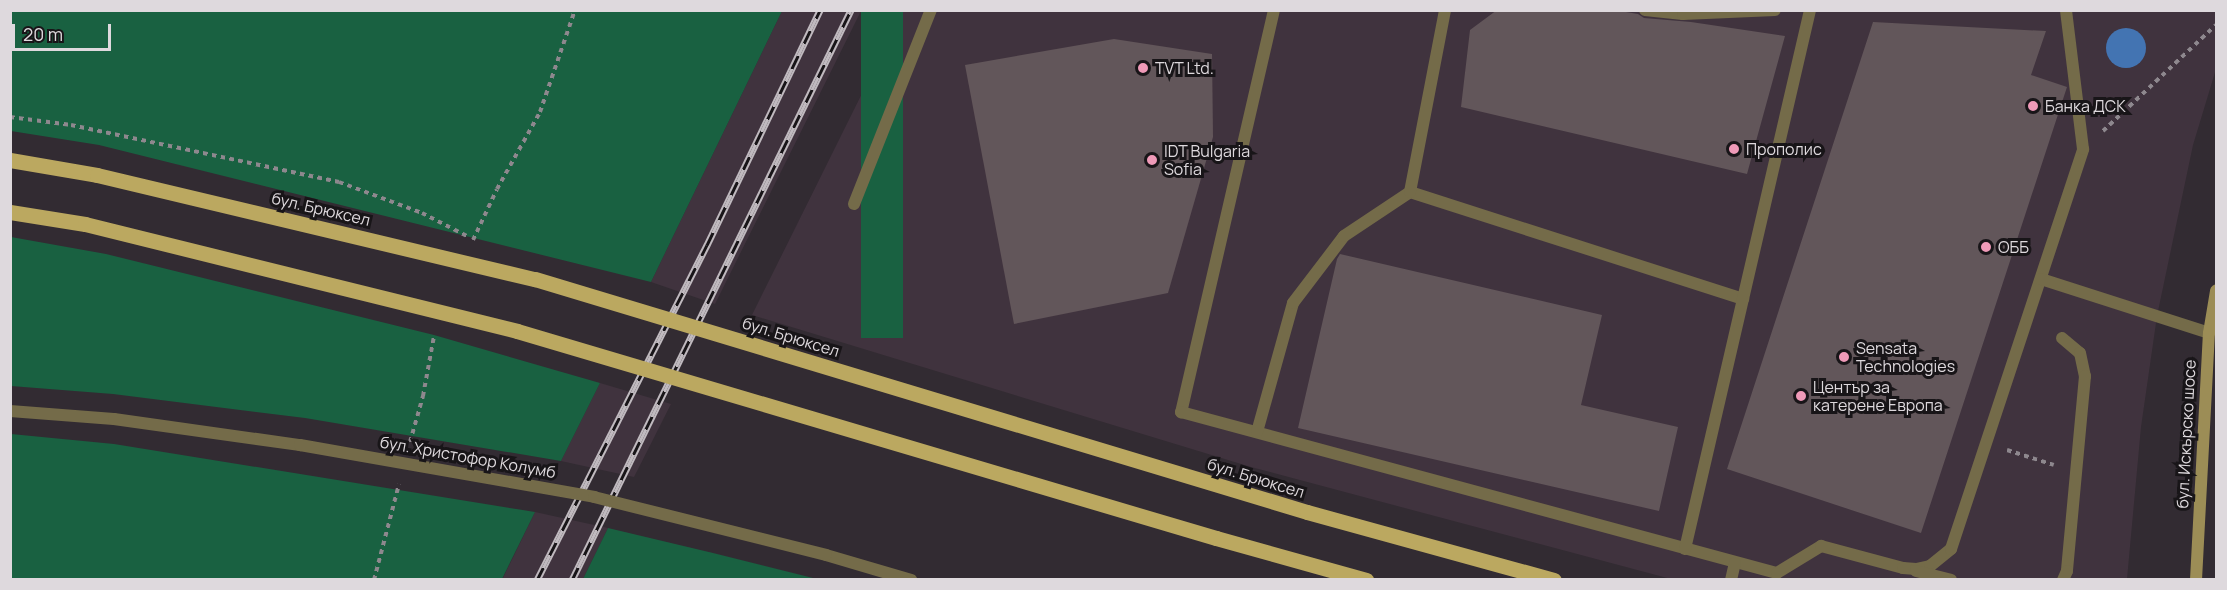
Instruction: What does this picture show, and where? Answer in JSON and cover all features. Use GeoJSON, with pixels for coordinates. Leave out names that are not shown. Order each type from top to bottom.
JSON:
{"type":"FeatureCollection","features":[{"type":"Feature","properties":{"kind":"main road","name":"бул. Брюксел"},"geometry":{"type":"LineString","coordinates":[[10,160],[96,175],[535,279],[1307,512],[1554,579]]}},
{"type":"Feature","properties":{"kind":"main road"},"geometry":{"type":"LineString","coordinates":[[10,212],[86,224],[518,331],[1216,538],[1366,579]]}},
{"type":"Feature","properties":{"kind":"main road","name":"бул. Искърско шосе"},"geometry":{"type":"LineString","coordinates":[[2196,579],[2208,333],[2217,291]]}},
{"type":"Feature","properties":{"kind":"street"},"geometry":{"type":"LineString","coordinates":[[854,204],[931,10]]}},
{"type":"Feature","properties":{"kind":"street"},"geometry":{"type":"LineString","coordinates":[[1274,10],[1181,412],[1685,549],[1776,576],[1821,546],[1951,579]]}},
{"type":"Feature","properties":{"kind":"street"},"geometry":{"type":"LineString","coordinates":[[1257,432],[1293,303],[1344,236],[1410,192],[1445,10]]}},
{"type":"Feature","properties":{"kind":"street"},"geometry":{"type":"LineString","coordinates":[[1645,10],[1683,15],[1775,10]]}},
{"type":"Feature","properties":{"kind":"street"},"geometry":{"type":"LineString","coordinates":[[1685,549],[1810,10]]}},
{"type":"Feature","properties":{"kind":"street"},"geometry":{"type":"LineString","coordinates":[[1903,568],[1929,566],[1951,549],[2083,149],[2066,10]]}},
{"type":"Feature","properties":{"kind":"street"},"geometry":{"type":"LineString","coordinates":[[1410,192],[1743,299]]}},
{"type":"Feature","properties":{"kind":"street"},"geometry":{"type":"LineString","coordinates":[[2041,279],[2208,333]]}},
{"type":"Feature","properties":{"kind":"street"},"geometry":{"type":"LineString","coordinates":[[2062,338],[2080,353],[2084,364],[2067,571],[2063,579]]}},
{"type":"Feature","properties":{"kind":"street","name":"бул. Христофор Колумб"},"geometry":{"type":"LineString","coordinates":[[10,411],[114,419],[300,445],[594,497],[912,579]]}},
{"type":"Feature","properties":{"kind":"street"},"geometry":{"type":"LineString","coordinates":[[1731,579],[1735,563]]}},
{"type":"Feature","properties":{"kind":"path"},"geometry":{"type":"LineString","coordinates":[[2083,149],[2217,25]]}},
{"type":"Feature","properties":{"kind":"path"},"geometry":{"type":"LineString","coordinates":[[10,117],[71,125],[339,183],[423,213],[473,239]]}},
{"type":"Feature","properties":{"kind":"path"},"geometry":{"type":"LineString","coordinates":[[1987,443],[2050,465],[2076,468]]}},
{"type":"Feature","properties":{"kind":"shaded area"},"geometry":{"type":"Polygon","coordinates":[[[782,11],[861,11],[715,304],[651,282],[782,11]]]}},
{"type":"Feature","properties":{"kind":"shaded area"},"geometry":{"type":"Polygon","coordinates":[[[903,11],[2216,11],[2216,69],[2193,145],[2157,316],[2141,427],[2127,579],[1671,579],[1251,467],[752,315],[903,11]]]}},
{"type":"Feature","properties":{"kind":"shaded area"},"geometry":{"type":"Polygon","coordinates":[[[600,383],[671,404],[634,477],[561,461],[600,383]]]}},
{"type":"Feature","properties":{"kind":"shaded area"},"geometry":{"type":"Polygon","coordinates":[[[535,512],[608,528],[583,579],[502,580],[535,512]]]}},
{"type":"Feature","properties":{"kind":"green space"},"geometry":{"type":"Polygon","coordinates":[[[10,11],[782,11],[651,282],[99,145],[11,131],[10,11]]]}},
{"type":"Feature","properties":{"kind":"green space"},"geometry":{"type":"Polygon","coordinates":[[[861,11],[903,11],[903,338],[861,338],[861,11]]]}},
{"type":"Feature","properties":{"kind":"green space"},"geometry":{"type":"Polygon","coordinates":[[[11,237],[106,254],[434,335],[600,383],[561,461],[305,418],[113,394],[11,386],[11,237]]]}},
{"type":"Feature","properties":{"kind":"green space"},"geometry":{"type":"Polygon","coordinates":[[[11,434],[114,444],[535,512],[502,579],[11,579],[11,434]]]}},
{"type":"Feature","properties":{"kind":"green space"},"geometry":{"type":"Polygon","coordinates":[[[608,528],[713,553],[817,579],[583,579],[608,528]]]}},
{"type":"Feature","properties":{"kind":"water"},"geometry":{"type":"Polygon","coordinates":[[[2126,28],[2134,29],[2140,34],[2145,40],[2145,56],[2140,62],[2134,67],[2126,68],[2118,67],[2112,62],[2107,56],[2106,48],[2107,40],[2112,34],[2118,29],[2126,28]]]}},
{"type":"Feature","properties":{"kind":"building"},"geometry":{"type":"Polygon","coordinates":[[[1497,10],[1614,10],[1638,14],[1644,18],[1691,22],[1785,36],[1747,174],[1461,107],[1470,30],[1497,10]]]}},
{"type":"Feature","properties":{"kind":"building"},"geometry":{"type":"Polygon","coordinates":[[[1873,22],[2046,31],[2031,75],[2067,87],[1921,533],[1727,469],[1873,22]]]}},
{"type":"Feature","properties":{"kind":"building"},"geometry":{"type":"Polygon","coordinates":[[[1114,39],[1212,54],[1213,137],[1168,293],[1014,324],[965,65],[1114,39]]]}},
{"type":"Feature","properties":{"kind":"building"},"geometry":{"type":"Polygon","coordinates":[[[1340,254],[1602,315],[1581,405],[1678,427],[1659,511],[1298,428],[1340,254]]]}},
{"type":"Feature","properties":{"kind":"railway"},"geometry":{"type":"LineString","coordinates":[[537,580],[707,245],[820,10]]}},
{"type":"Feature","properties":{"kind":"railway"},"geometry":{"type":"LineString","coordinates":[[572,580],[851,10]]}},
{"type":"Feature","properties":{"kind":"place","name":"TVT Ltd."},"geometry":{"type":"Point","coordinates":[1143,68]}},
{"type":"Feature","properties":{"kind":"place","name":"Банка ДСК"},"geometry":{"type":"Point","coordinates":[2033,106]}},
{"type":"Feature","properties":{"kind":"place","name":"Прополис"},"geometry":{"type":"Point","coordinates":[1734,149]}},
{"type":"Feature","properties":{"kind":"place","name":"IDT Bulgaria Sofia"},"geometry":{"type":"Point","coordinates":[1152,160]}},
{"type":"Feature","properties":{"kind":"place","name":"ОББ"},"geometry":{"type":"Point","coordinates":[1986,247]}},
{"type":"Feature","properties":{"kind":"place","name":"Sensata Technologies"},"geometry":{"type":"Point","coordinates":[1844,357]}},
{"type":"Feature","properties":{"kind":"place","name":"Център за катерене Европа"},"geometry":{"type":"Point","coordinates":[1801,396]}}]}
